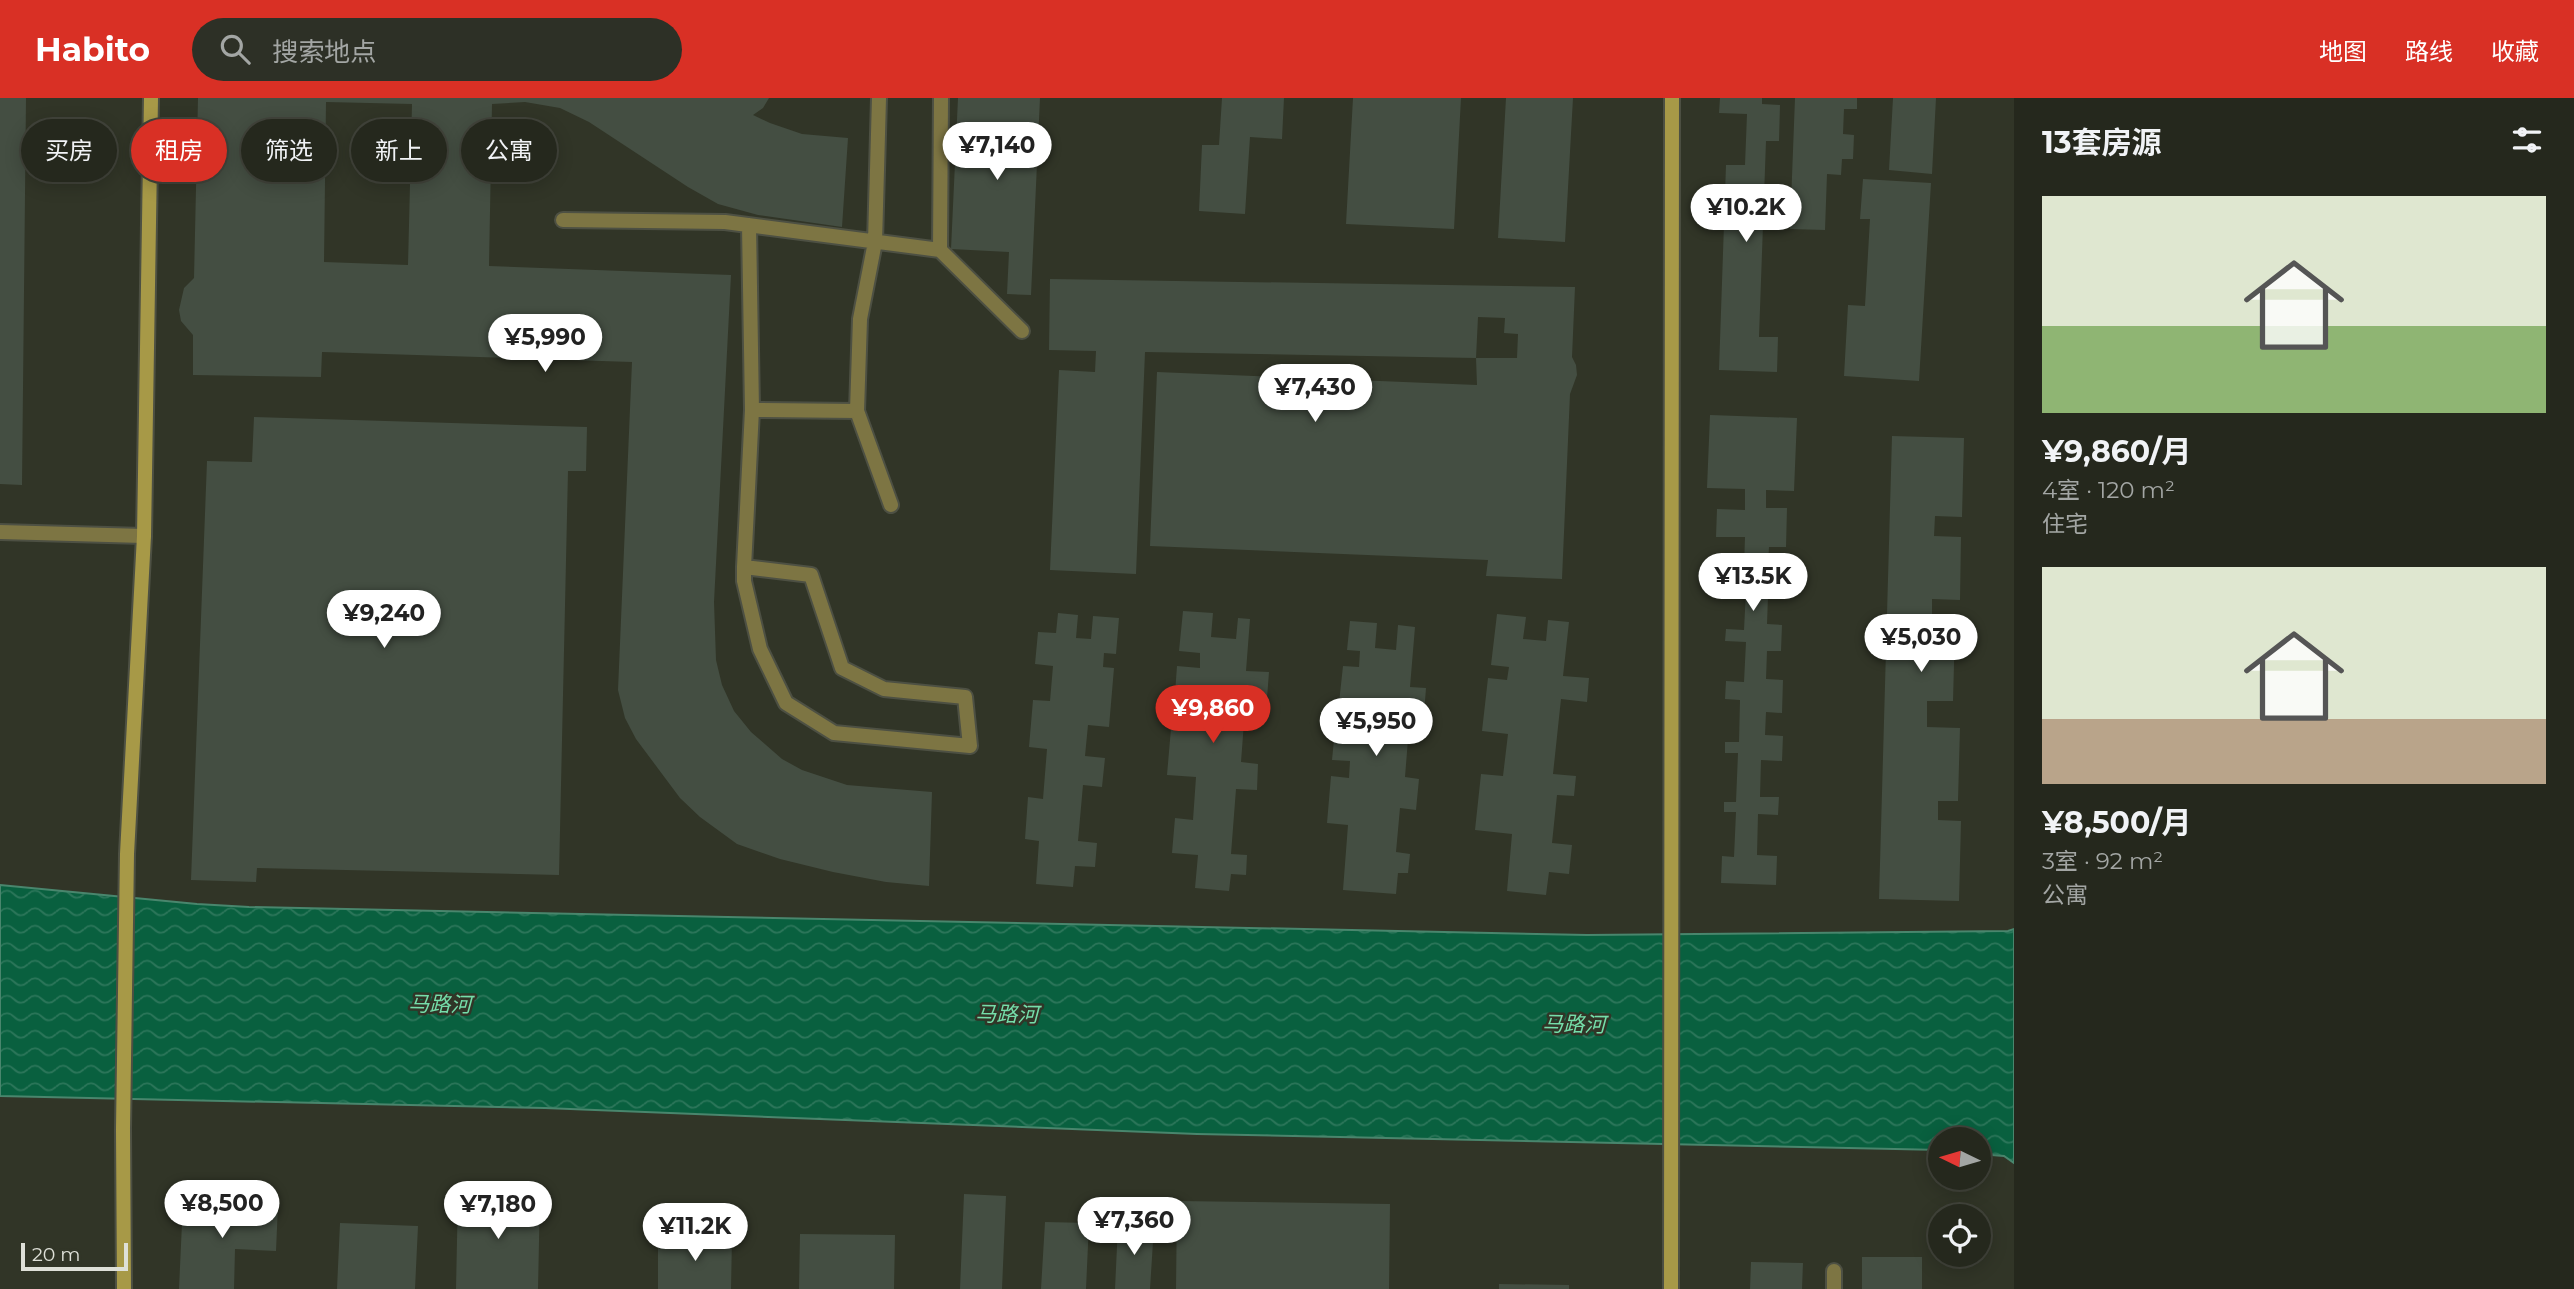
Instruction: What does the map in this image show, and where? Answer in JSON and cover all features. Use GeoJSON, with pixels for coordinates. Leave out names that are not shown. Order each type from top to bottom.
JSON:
{"type":"FeatureCollection","features":[{"type":"Feature","properties":{"kind":"street"},"geometry":{"type":"LineString","coordinates":[[124,1289],[123,1129],[127,854],[144,536],[151,98]]}},
{"type":"Feature","properties":{"kind":"street"},"geometry":{"type":"LineString","coordinates":[[879,98],[875,242],[860,319],[857,411],[891,505]]}},
{"type":"Feature","properties":{"kind":"street"},"geometry":{"type":"LineString","coordinates":[[940,250],[941,98]]}},
{"type":"Feature","properties":{"kind":"street"},"geometry":{"type":"LineString","coordinates":[[1671,1289],[1672,98]]}},
{"type":"Feature","properties":{"kind":"street"},"geometry":{"type":"LineString","coordinates":[[563,220],[725,222],[940,250],[1022,331]]}},
{"type":"Feature","properties":{"kind":"street"},"geometry":{"type":"LineString","coordinates":[[744,567],[811,576],[842,668],[884,689],[965,697],[970,746],[834,733],[786,703],[760,649],[744,581],[744,567],[752,410],[749,225]]}},
{"type":"Feature","properties":{"kind":"street"},"geometry":{"type":"LineString","coordinates":[[752,410],[857,411]]}},
{"type":"Feature","properties":{"kind":"street"},"geometry":{"type":"LineString","coordinates":[[0,532],[144,536]]}},
{"type":"Feature","properties":{"kind":"street"},"geometry":{"type":"LineString","coordinates":[[1834,1270],[1834,1289]]}},
{"type":"Feature","properties":{"kind":"water","name":"马路河"},"geometry":{"type":"Polygon","coordinates":[[[0,885],[249,907],[1587,935],[2014,929],[2014,1163],[2004,1156],[1992,1155],[1992,1127],[1928,1127],[1928,1150],[1197,1134],[545,1108],[0,1096],[0,885]]]}},
{"type":"Feature","properties":{"kind":"building"},"geometry":{"type":"Polygon","coordinates":[[[0,98],[26,98],[26,119],[21,119],[21,182],[25,182],[22,485],[0,484],[0,98]]]}},
{"type":"Feature","properties":{"kind":"building"},"geometry":{"type":"Polygon","coordinates":[[[198,98],[769,98],[763,108],[753,115],[802,134],[848,138],[842,227],[758,215],[718,204],[589,122],[560,108],[525,102],[492,104],[492,119],[461,119],[461,182],[491,182],[489,266],[731,275],[714,602],[716,660],[722,685],[734,711],[751,732],[782,759],[802,770],[847,785],[932,792],[929,886],[886,882],[833,872],[780,859],[737,844],[700,817],[680,798],[636,739],[625,718],[618,690],[632,362],[322,352],[321,377],[193,375],[193,335],[181,321],[179,310],[184,288],[194,278],[196,182],[227,182],[227,119],[198,119],[198,98]],[[326,102],[326,119],[241,119],[241,182],[325,182],[324,262],[408,265],[410,182],[447,182],[447,119],[412,119],[412,104],[326,102]]]}},
{"type":"Feature","properties":{"kind":"building"},"geometry":{"type":"Polygon","coordinates":[[[958,98],[1040,98],[1031,295],[1007,294],[1009,252],[951,249],[958,98]]]}},
{"type":"Feature","properties":{"kind":"building"},"geometry":{"type":"Polygon","coordinates":[[[1222,98],[1284,98],[1282,139],[1250,137],[1245,214],[1199,211],[1202,145],[1219,145],[1222,98]]]}},
{"type":"Feature","properties":{"kind":"building"},"geometry":{"type":"Polygon","coordinates":[[[1353,98],[1461,98],[1454,229],[1346,224],[1353,98]]]}},
{"type":"Feature","properties":{"kind":"building"},"geometry":{"type":"Polygon","coordinates":[[[1506,98],[1573,98],[1565,242],[1498,238],[1506,98]]]}},
{"type":"Feature","properties":{"kind":"building"},"geometry":{"type":"Polygon","coordinates":[[[1720,98],[1762,98],[1762,104],[1780,105],[1779,141],[1766,141],[1759,337],[1778,337],[1777,372],[1719,370],[1726,165],[1745,165],[1747,114],[1719,113],[1720,98]]]}},
{"type":"Feature","properties":{"kind":"building"},"geometry":{"type":"Polygon","coordinates":[[[1795,98],[1857,98],[1857,109],[1844,109],[1843,134],[1854,135],[1853,159],[1842,159],[1841,175],[1827,174],[1825,230],[1790,229],[1795,98]]]}},
{"type":"Feature","properties":{"kind":"building"},"geometry":{"type":"Polygon","coordinates":[[[1893,98],[1936,98],[1932,174],[1889,170],[1893,98]]]}},
{"type":"Feature","properties":{"kind":"building"},"geometry":{"type":"Polygon","coordinates":[[[1863,179],[1931,183],[1919,381],[1844,376],[1848,305],[1865,306],[1870,219],[1860,219],[1863,179]]]}},
{"type":"Feature","properties":{"kind":"building"},"geometry":{"type":"Polygon","coordinates":[[[1050,279],[1575,287],[1572,357],[1577,375],[1570,394],[1562,579],[1486,576],[1488,560],[1150,546],[1157,372],[1477,385],[1476,358],[1145,352],[1136,574],[1050,570],[1059,370],[1095,372],[1096,351],[1049,350],[1050,279]],[[1478,317],[1476,358],[1517,358],[1518,334],[1504,333],[1505,318],[1478,317]]]}},
{"type":"Feature","properties":{"kind":"building"},"geometry":{"type":"Polygon","coordinates":[[[1710,415],[1797,418],[1794,491],[1766,490],[1766,508],[1787,508],[1786,547],[1769,547],[1768,565],[1782,565],[1781,598],[1768,597],[1767,624],[1782,625],[1781,651],[1767,651],[1766,679],[1783,680],[1782,713],[1766,712],[1765,735],[1783,736],[1782,761],[1761,760],[1760,797],[1779,797],[1778,815],[1758,814],[1757,855],[1777,856],[1776,885],[1721,883],[1722,856],[1734,857],[1736,812],[1724,812],[1724,802],[1736,802],[1738,753],[1725,753],[1725,742],[1739,742],[1740,700],[1725,699],[1726,681],[1744,682],[1746,642],[1725,641],[1726,629],[1744,630],[1746,591],[1722,589],[1723,567],[1744,567],[1745,537],[1716,537],[1717,509],[1745,510],[1745,489],[1707,488],[1710,415]]]}},
{"type":"Feature","properties":{"kind":"building"},"geometry":{"type":"Polygon","coordinates":[[[254,417],[587,427],[586,471],[568,471],[559,875],[257,868],[256,882],[191,880],[207,461],[252,462],[254,417]]]}},
{"type":"Feature","properties":{"kind":"building"},"geometry":{"type":"Polygon","coordinates":[[[1892,436],[1964,438],[1962,517],[1935,516],[1934,536],[1961,537],[1960,600],[1932,599],[1932,628],[1955,628],[1953,701],[1927,701],[1927,727],[1960,728],[1958,801],[1938,801],[1938,820],[1961,821],[1959,901],[1879,899],[1892,436]]]}},
{"type":"Feature","properties":{"kind":"building"},"geometry":{"type":"Polygon","coordinates":[[[1183,611],[1213,613],[1211,637],[1236,639],[1238,618],[1250,619],[1246,671],[1269,672],[1267,698],[1246,696],[1241,762],[1258,764],[1257,790],[1236,789],[1231,854],[1247,855],[1246,875],[1231,874],[1229,891],[1195,888],[1198,855],[1172,853],[1175,818],[1193,820],[1196,777],[1167,775],[1172,717],[1186,718],[1187,708],[1174,707],[1177,666],[1200,668],[1200,653],[1179,651],[1183,611]]]}},
{"type":"Feature","properties":{"kind":"building"},"geometry":{"type":"Polygon","coordinates":[[[1058,613],[1078,615],[1076,638],[1091,639],[1093,616],[1119,618],[1116,654],[1104,653],[1103,667],[1114,668],[1109,727],[1088,725],[1085,756],[1105,758],[1102,787],[1083,785],[1078,841],[1097,843],[1095,867],[1075,866],[1073,887],[1036,884],[1039,841],[1025,839],[1028,797],[1043,799],[1047,749],[1029,747],[1033,700],[1050,701],[1053,666],[1035,664],[1038,632],[1056,633],[1058,613]]]}},
{"type":"Feature","properties":{"kind":"building"},"geometry":{"type":"Polygon","coordinates":[[[1497,614],[1526,617],[1523,639],[1546,641],[1548,620],[1569,622],[1563,676],[1589,678],[1587,702],[1561,699],[1553,774],[1576,776],[1574,796],[1557,795],[1552,843],[1572,845],[1569,874],[1549,872],[1546,895],[1507,891],[1512,834],[1475,830],[1481,774],[1503,776],[1508,734],[1482,731],[1488,678],[1507,680],[1509,667],[1491,665],[1497,614]]]}},
{"type":"Feature","properties":{"kind":"building"},"geometry":{"type":"Polygon","coordinates":[[[1350,621],[1377,623],[1375,648],[1396,650],[1398,625],[1415,627],[1410,687],[1426,688],[1423,728],[1409,727],[1405,777],[1419,779],[1416,810],[1400,808],[1396,852],[1410,854],[1408,873],[1398,873],[1396,894],[1343,890],[1348,825],[1327,823],[1331,776],[1349,778],[1350,761],[1332,760],[1336,719],[1355,720],[1357,704],[1339,703],[1343,666],[1359,667],[1360,651],[1347,650],[1350,621]]]}},
{"type":"Feature","properties":{"kind":"building"},"geometry":{"type":"Polygon","coordinates":[[[458,1193],[540,1195],[538,1289],[456,1289],[458,1193]]]}},
{"type":"Feature","properties":{"kind":"building"},"geometry":{"type":"Polygon","coordinates":[[[964,1194],[1006,1196],[1002,1289],[960,1289],[964,1194]]]}},
{"type":"Feature","properties":{"kind":"building"},"geometry":{"type":"Polygon","coordinates":[[[183,1201],[278,1205],[276,1251],[235,1249],[234,1289],[179,1289],[183,1201]]]}},
{"type":"Feature","properties":{"kind":"building"},"geometry":{"type":"Polygon","coordinates":[[[1177,1201],[1390,1204],[1389,1289],[1176,1289],[1177,1201]]]}},
{"type":"Feature","properties":{"kind":"building"},"geometry":{"type":"Polygon","coordinates":[[[1045,1222],[1089,1223],[1086,1289],[1041,1289],[1045,1222]]]}},
{"type":"Feature","properties":{"kind":"building"},"geometry":{"type":"Polygon","coordinates":[[[340,1223],[418,1226],[415,1289],[337,1289],[340,1223]]]}},
{"type":"Feature","properties":{"kind":"building"},"geometry":{"type":"Polygon","coordinates":[[[1118,1225],[1154,1226],[1150,1289],[1115,1289],[1118,1225]]]}},
{"type":"Feature","properties":{"kind":"building"},"geometry":{"type":"Polygon","coordinates":[[[800,1234],[895,1235],[894,1289],[799,1289],[800,1234]]]}},
{"type":"Feature","properties":{"kind":"building"},"geometry":{"type":"Polygon","coordinates":[[[658,1237],[732,1238],[731,1289],[658,1289],[658,1237]]]}},
{"type":"Feature","properties":{"kind":"building"},"geometry":{"type":"Polygon","coordinates":[[[1862,1257],[1922,1257],[1922,1289],[1862,1289],[1862,1257]]]}},
{"type":"Feature","properties":{"kind":"building"},"geometry":{"type":"Polygon","coordinates":[[[1751,1262],[1803,1263],[1802,1289],[1750,1289],[1751,1262]]]}},
{"type":"Feature","properties":{"kind":"building"},"geometry":{"type":"Polygon","coordinates":[[[1499,1284],[1569,1285],[1569,1289],[1499,1289],[1499,1284]]]}}]}
